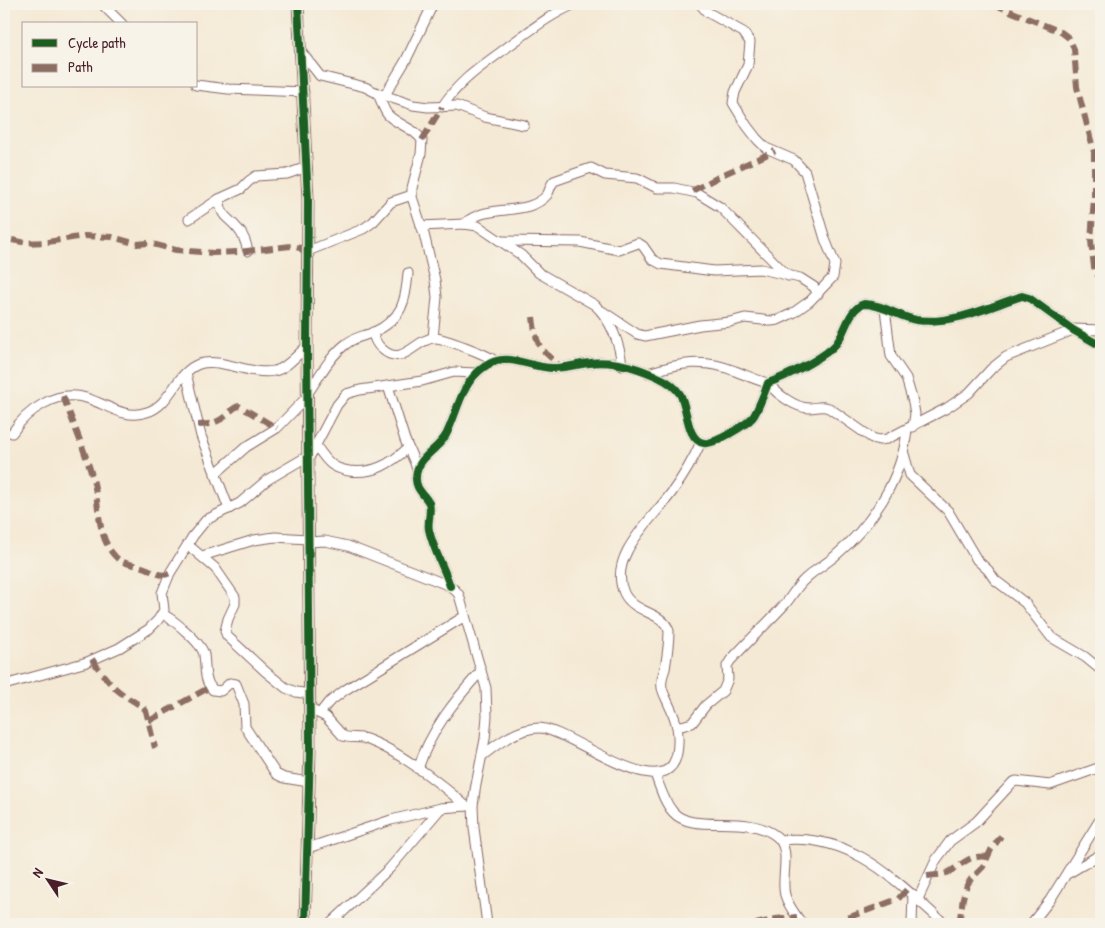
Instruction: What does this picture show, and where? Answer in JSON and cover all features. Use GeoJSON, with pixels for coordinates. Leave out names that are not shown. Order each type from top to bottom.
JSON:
{"type":"FeatureCollection","features":[{"type":"Feature","properties":{"kind":"street"},"geometry":{"type":"LineString","coordinates":[[102,4],[120,22]]}},
{"type":"Feature","properties":{"kind":"street"},"geometry":{"type":"LineString","coordinates":[[298,4],[307,167],[310,694],[315,711],[310,782],[306,924]]}},
{"type":"Feature","properties":{"kind":"street"},"geometry":{"type":"LineString","coordinates":[[433,4],[406,60],[381,94],[384,110],[389,116],[414,132],[422,140],[421,154],[412,195],[430,256],[437,297],[433,338]]}},
{"type":"Feature","properties":{"kind":"street"},"geometry":{"type":"LineString","coordinates":[[442,107],[454,90],[469,75],[541,22],[575,4]]}},
{"type":"Feature","properties":{"kind":"street"},"geometry":{"type":"LineString","coordinates":[[421,226],[464,224],[478,226],[521,256],[539,273],[585,298],[637,334],[645,336],[745,318],[771,322],[793,314],[818,294],[833,277],[835,264],[825,239],[808,179],[800,166],[782,154],[766,148],[747,126],[733,103],[735,92],[748,66],[750,42],[743,32],[707,12],[700,4]]}},
{"type":"Feature","properties":{"kind":"street"},"geometry":{"type":"LineString","coordinates":[[302,53],[320,76],[365,87],[413,105],[457,106],[485,117],[524,125]]}},
{"type":"Feature","properties":{"kind":"street"},"geometry":{"type":"LineString","coordinates":[[198,85],[228,89],[304,92]]}},
{"type":"Feature","properties":{"kind":"street"},"geometry":{"type":"LineString","coordinates":[[189,220],[219,199],[242,189],[248,181],[256,176],[287,174],[307,167]]}},
{"type":"Feature","properties":{"kind":"street"},"geometry":{"type":"LineString","coordinates":[[464,224],[478,214],[514,209],[532,204],[547,194],[554,181],[592,168],[601,174],[637,178],[656,188],[674,188],[697,193],[720,207],[788,276]]}},
{"type":"Feature","properties":{"kind":"street"},"geometry":{"type":"LineString","coordinates":[[308,251],[364,229],[374,222],[391,202],[412,195]]}},
{"type":"Feature","properties":{"kind":"street"},"geometry":{"type":"LineString","coordinates":[[219,199],[223,214],[243,235],[248,251]]}},
{"type":"Feature","properties":{"kind":"street"},"geometry":{"type":"LineString","coordinates":[[502,242],[580,242],[619,250],[638,243],[643,246],[652,259],[661,264],[714,272],[762,270],[800,278],[814,287],[818,294]]}},
{"type":"Feature","properties":{"kind":"street"},"geometry":{"type":"LineString","coordinates":[[215,474],[246,447],[277,428],[308,394],[346,343],[373,332],[390,322],[401,310],[407,292],[408,273]]}},
{"type":"Feature","properties":{"kind":"street"},"geometry":{"type":"LineString","coordinates":[[648,373],[676,365],[696,362],[734,370],[755,380],[768,382],[779,379],[835,346],[854,311],[861,305],[868,304],[918,320],[945,319],[971,314],[1022,296],[1029,298],[1072,329],[1101,346]]}},
{"type":"Feature","properties":{"kind":"street"},"geometry":{"type":"LineString","coordinates":[[678,727],[692,723],[706,705],[723,691],[728,679],[727,666],[730,661],[786,603],[803,580],[835,556],[858,533],[886,493],[899,468],[915,414],[906,378],[891,356],[884,309]]}},
{"type":"Feature","properties":{"kind":"street"},"geometry":{"type":"LineString","coordinates":[[602,311],[619,346],[622,366]]}},
{"type":"Feature","properties":{"kind":"street"},"geometry":{"type":"LineString","coordinates":[[768,382],[773,389],[800,407],[823,406],[829,408],[872,438],[879,440],[887,439],[959,400],[969,393],[998,362],[1006,357],[1072,329],[1101,330]]}},
{"type":"Feature","properties":{"kind":"street"},"geometry":{"type":"LineString","coordinates":[[373,332],[374,339],[380,347],[390,354],[403,354],[424,341],[433,338],[452,342],[491,357],[495,361]]}},
{"type":"Feature","properties":{"kind":"street"},"geometry":{"type":"LineString","coordinates":[[12,433],[19,422],[32,410],[63,396],[86,398],[123,414],[147,412],[163,400],[186,372],[202,363],[265,372],[275,371],[282,368],[307,346]]}},
{"type":"Feature","properties":{"kind":"street"},"geometry":{"type":"LineString","coordinates":[[450,586],[429,530],[429,503],[421,493],[416,482],[417,471],[421,461],[445,437],[463,391],[476,373],[485,366],[495,361],[511,359],[540,367],[552,368],[605,362],[648,373],[661,378],[673,386],[680,395],[691,433],[701,442],[708,443],[752,418],[768,382]]}},
{"type":"Feature","properties":{"kind":"street"},"geometry":{"type":"LineString","coordinates":[[186,372],[201,436],[229,509]]}},
{"type":"Feature","properties":{"kind":"street"},"geometry":{"type":"LineString","coordinates":[[4,685],[68,668],[119,648],[148,628],[164,610],[162,593],[165,584],[188,545],[206,520],[240,503],[267,480],[308,458],[337,405],[350,392],[422,381],[454,372],[476,373]]}},
{"type":"Feature","properties":{"kind":"street"},"geometry":{"type":"LineString","coordinates":[[388,386],[417,471]]}},
{"type":"Feature","properties":{"kind":"street"},"geometry":{"type":"LineString","coordinates":[[482,756],[496,745],[520,732],[531,728],[546,728],[594,752],[632,768],[655,774],[664,773],[674,763],[678,744],[678,727],[662,688],[669,641],[668,625],[662,619],[632,604],[622,587],[621,570],[622,560],[631,543],[678,483],[701,442]]}},
{"type":"Feature","properties":{"kind":"street"},"geometry":{"type":"LineString","coordinates":[[316,446],[331,464],[340,469],[355,472],[382,468],[408,448]]}},
{"type":"Feature","properties":{"kind":"street"},"geometry":{"type":"LineString","coordinates":[[904,453],[910,475],[948,511],[965,538],[972,554],[980,564],[1025,604],[1051,638],[1085,657],[1101,670]]}},
{"type":"Feature","properties":{"kind":"street"},"geometry":{"type":"LineString","coordinates":[[202,556],[254,540],[275,537],[325,541],[348,546],[450,586],[456,591],[459,595],[486,688],[487,716],[485,739],[469,806],[474,828],[487,924]]}},
{"type":"Feature","properties":{"kind":"street"},"geometry":{"type":"LineString","coordinates":[[188,545],[218,572],[235,597],[235,604],[228,619],[225,634],[278,683],[291,691],[310,694]]}},
{"type":"Feature","properties":{"kind":"street"},"geometry":{"type":"LineString","coordinates":[[162,614],[190,637],[204,654],[204,669],[213,690],[221,690],[230,683],[236,684],[244,704],[245,727],[276,774],[284,778],[310,782]]}},
{"type":"Feature","properties":{"kind":"street"},"geometry":{"type":"LineString","coordinates":[[315,711],[345,690],[465,616]]}},
{"type":"Feature","properties":{"kind":"street"},"geometry":{"type":"LineString","coordinates":[[418,769],[424,750],[434,730],[481,671]]}},
{"type":"Feature","properties":{"kind":"street"},"geometry":{"type":"LineString","coordinates":[[315,711],[326,717],[343,736],[367,740],[384,748],[418,769],[469,806]]}},
{"type":"Feature","properties":{"kind":"street"},"geometry":{"type":"LineString","coordinates":[[912,924],[915,896],[936,860],[950,841],[976,822],[1012,783],[1016,781],[1050,784],[1085,774],[1101,767]]}},
{"type":"Feature","properties":{"kind":"street"},"geometry":{"type":"LineString","coordinates":[[655,774],[672,812],[682,820],[701,824],[733,823],[752,825],[768,831],[780,840],[785,859],[784,894],[802,924]]}},
{"type":"Feature","properties":{"kind":"street"},"geometry":{"type":"LineString","coordinates":[[308,848],[391,820],[441,808],[469,806]]}},
{"type":"Feature","properties":{"kind":"street"},"geometry":{"type":"LineString","coordinates":[[330,924],[390,868],[441,808]]}},
{"type":"Feature","properties":{"kind":"street"},"geometry":{"type":"LineString","coordinates":[[1031,924],[1067,875],[1101,818]]}},
{"type":"Feature","properties":{"kind":"street"},"geometry":{"type":"LineString","coordinates":[[780,840],[794,838],[827,843],[847,849],[894,878],[945,924]]}},
{"type":"Feature","properties":{"kind":"street"},"geometry":{"type":"LineString","coordinates":[[1067,875],[1101,854]]}},
{"type":"Feature","properties":{"kind":"marked path"},"geometry":{"type":"LineString","coordinates":[[993,4],[1061,32],[1069,38],[1074,49],[1077,87],[1094,152],[1094,198],[1091,241],[1094,267],[1101,282]]}},
{"type":"Feature","properties":{"kind":"marked path"},"geometry":{"type":"LineString","coordinates":[[422,140],[442,107]]}},
{"type":"Feature","properties":{"kind":"marked path"},"geometry":{"type":"LineString","coordinates":[[692,191],[775,151]]}},
{"type":"Feature","properties":{"kind":"marked path"},"geometry":{"type":"LineString","coordinates":[[12,240],[27,243],[48,242],[84,236],[112,237],[137,244],[149,243],[176,250],[213,253],[291,246],[300,248],[308,255]]}},
{"type":"Feature","properties":{"kind":"marked path"},"geometry":{"type":"LineString","coordinates":[[533,317],[540,347],[562,368]]}},
{"type":"Feature","properties":{"kind":"marked path"},"geometry":{"type":"LineString","coordinates":[[63,396],[93,479],[101,528],[108,547],[117,558],[124,562],[160,574],[170,573]]}},
{"type":"Feature","properties":{"kind":"marked path"},"geometry":{"type":"LineString","coordinates":[[198,425],[211,424],[218,421],[239,406],[277,428]]}},
{"type":"Feature","properties":{"kind":"marked path"},"geometry":{"type":"LineString","coordinates":[[92,659],[114,687],[146,711],[155,748]]}},
{"type":"Feature","properties":{"kind":"marked path"},"geometry":{"type":"LineString","coordinates":[[149,721],[210,687]]}},
{"type":"Feature","properties":{"kind":"marked path"},"geometry":{"type":"LineString","coordinates":[[959,924],[967,885],[983,867],[991,850],[1001,836]]}},
{"type":"Feature","properties":{"kind":"marked path"},"geometry":{"type":"LineString","coordinates":[[927,876],[947,873],[975,857],[988,857]]}},
{"type":"Feature","properties":{"kind":"marked path"},"geometry":{"type":"LineString","coordinates":[[831,924],[898,899],[907,889]]}},
{"type":"Feature","properties":{"kind":"marked path"},"geometry":{"type":"LineString","coordinates":[[756,924],[776,919],[797,917]]}},
{"type":"Feature","properties":{"kind":"cycle path"},"geometry":{"type":"LineString","coordinates":[[298,4],[308,199],[307,346],[310,750],[305,924]]}},
{"type":"Feature","properties":{"kind":"cycle path"},"geometry":{"type":"LineString","coordinates":[[450,586],[431,537],[429,527],[430,506],[417,485],[417,470],[424,459],[438,446],[446,435],[460,399],[470,382],[484,367],[493,362],[509,360],[553,368],[599,362],[626,366],[652,374],[678,391],[683,400],[688,423],[694,436],[698,441],[709,443],[722,438],[753,417],[768,383],[804,366],[823,355],[836,344],[854,311],[864,304],[877,306],[916,320],[930,321],[957,318],[1022,296],[1029,298],[1073,330],[1101,346]]}}]}
